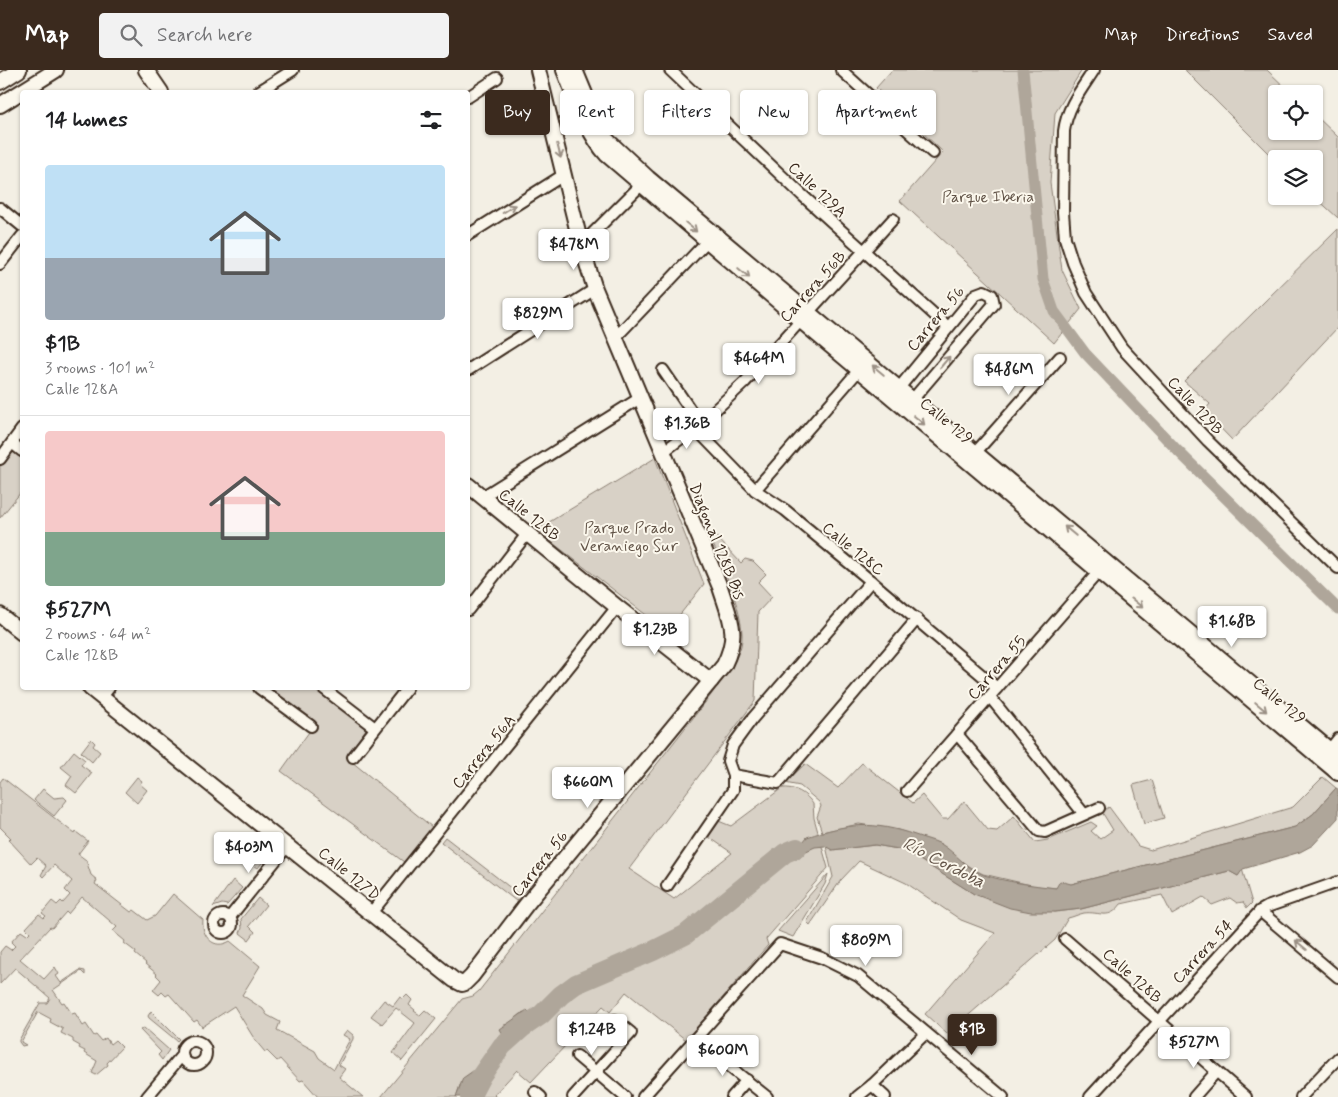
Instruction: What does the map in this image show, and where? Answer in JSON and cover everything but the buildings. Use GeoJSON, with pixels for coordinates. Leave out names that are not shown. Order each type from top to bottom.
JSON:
{"type":"FeatureCollection","features":[{"type":"Feature","properties":{"kind":"street"},"geometry":{"type":"LineString","coordinates":[[0,82],[19,70]]}},
{"type":"Feature","properties":{"kind":"street"},"geometry":{"type":"LineString","coordinates":[[24,90],[56,70]]}},
{"type":"Feature","properties":{"kind":"street"},"geometry":{"type":"LineString","coordinates":[[146,70],[159,90]]}},
{"type":"Feature","properties":{"kind":"street"},"geometry":{"type":"LineString","coordinates":[[261,90],[293,70]]}},
{"type":"Feature","properties":{"kind":"street","name":"Diagonal 128B Bis"},"geometry":{"type":"LineString","coordinates":[[538,70],[581,245],[595,289],[723,594],[734,639],[728,656]]}},
{"type":"Feature","properties":{"kind":"street","name":"Calle 129A"},"geometry":{"type":"LineString","coordinates":[[670,70],[863,251],[948,327]]}},
{"type":"Feature","properties":{"kind":"street"},"geometry":{"type":"LineString","coordinates":[[841,70],[934,154]]}},
{"type":"Feature","properties":{"kind":"street","name":"Calle 129B"},"geometry":{"type":"LineString","coordinates":[[1094,70],[1070,107],[1065,119],[1062,187],[1065,238],[1086,293],[1122,348],[1208,441],[1338,568]]}},
{"type":"Feature","properties":{"kind":"street","name":"Calle 129"},"geometry":{"type":"LineString","coordinates":[[573,71],[596,141],[608,154],[645,181],[805,316],[913,399],[976,452],[1103,567]]}},
{"type":"Feature","properties":{"kind":"street"},"geometry":{"type":"LineString","coordinates":[[470,96],[498,78]]}},
{"type":"Feature","properties":{"kind":"street"},"geometry":{"type":"LineString","coordinates":[[0,105],[20,92]]}},
{"type":"Feature","properties":{"kind":"street"},"geometry":{"type":"LineString","coordinates":[[470,234],[565,174]]}},
{"type":"Feature","properties":{"kind":"street"},"geometry":{"type":"LineString","coordinates":[[581,245],[645,181]]}},
{"type":"Feature","properties":{"kind":"street"},"geometry":{"type":"LineString","coordinates":[[0,208],[20,224]]}},
{"type":"Feature","properties":{"kind":"street","name":"Carrera 56B"},"geometry":{"type":"LineString","coordinates":[[664,452],[697,426],[745,382],[893,219]]}},
{"type":"Feature","properties":{"kind":"street"},"geometry":{"type":"LineString","coordinates":[[615,338],[711,237]]}},
{"type":"Feature","properties":{"kind":"street"},"geometry":{"type":"LineString","coordinates":[[0,264],[20,239]]}},
{"type":"Feature","properties":{"kind":"street"},"geometry":{"type":"LineString","coordinates":[[470,369],[595,289]]}},
{"type":"Feature","properties":{"kind":"street","name":"Carrera 56"},"geometry":{"type":"LineString","coordinates":[[899,388],[976,294],[984,291],[992,296],[994,304],[913,399]]}},
{"type":"Feature","properties":{"kind":"street","name":"Calle 129"},"geometry":{"type":"LineString","coordinates":[[805,316],[859,370],[1103,567],[1333,758]]}},
{"type":"Feature","properties":{"kind":"street"},"geometry":{"type":"LineString","coordinates":[[976,452],[1060,357]]}},
{"type":"Feature","properties":{"kind":"street","name":"Calle 128C"},"geometry":{"type":"LineString","coordinates":[[663,370],[697,426],[756,490],[784,510],[871,580],[997,688]]}},
{"type":"Feature","properties":{"kind":"street"},"geometry":{"type":"LineString","coordinates":[[756,490],[859,370]]}},
{"type":"Feature","properties":{"kind":"street"},"geometry":{"type":"LineString","coordinates":[[482,497],[640,398]]}},
{"type":"Feature","properties":{"kind":"street"},"geometry":{"type":"LineString","coordinates":[[0,458],[20,432]]}},
{"type":"Feature","properties":{"kind":"street"},"geometry":{"type":"LineString","coordinates":[[12,443],[20,449]]}},
{"type":"Feature","properties":{"kind":"street","name":"Calle 128B"},"geometry":{"type":"LineString","coordinates":[[470,487],[711,681]]}},
{"type":"Feature","properties":{"kind":"street"},"geometry":{"type":"LineString","coordinates":[[470,607],[527,534]]}},
{"type":"Feature","properties":{"kind":"street","name":"Carrera 55"},"geometry":{"type":"LineString","coordinates":[[907,791],[1103,567]]}},
{"type":"Feature","properties":{"kind":"street"},"geometry":{"type":"LineString","coordinates":[[667,886],[733,790],[733,775],[728,761],[733,745],[871,580]]}},
{"type":"Feature","properties":{"kind":"street","name":"Carrera 56A"},"geometry":{"type":"LineString","coordinates":[[371,913],[617,607]]}},
{"type":"Feature","properties":{"kind":"street"},"geometry":{"type":"LineString","coordinates":[[0,615],[20,631]]}},
{"type":"Feature","properties":{"kind":"street"},"geometry":{"type":"LineString","coordinates":[[733,775],[778,783],[917,619]]}},
{"type":"Feature","properties":{"kind":"street","name":"Carrera 56"},"geometry":{"type":"LineString","coordinates":[[472,976],[526,905],[724,665],[728,656]]}},
{"type":"Feature","properties":{"kind":"street"},"geometry":{"type":"LineString","coordinates":[[262,690],[311,726]]}},
{"type":"Feature","properties":{"kind":"street"},"geometry":{"type":"LineString","coordinates":[[326,690],[375,728]]}},
{"type":"Feature","properties":{"kind":"street"},"geometry":{"type":"LineString","coordinates":[[353,757],[405,690]]}},
{"type":"Feature","properties":{"kind":"street","name":"Calle 127D"},"geometry":{"type":"LineString","coordinates":[[105,692],[288,845],[454,980],[462,984],[472,976]]}},
{"type":"Feature","properties":{"kind":"street"},"geometry":{"type":"LineString","coordinates":[[990,697],[1084,814]]}},
{"type":"Feature","properties":{"kind":"street"},"geometry":{"type":"LineString","coordinates":[[957,734],[1039,831],[1045,832],[1099,808]]}},
{"type":"Feature","properties":{"kind":"street"},"geometry":{"type":"LineString","coordinates":[[230,918],[288,845]]}},
{"type":"Feature","properties":{"kind":"street","name":"Carrera 54"},"geometry":{"type":"LineString","coordinates":[[1090,1097],[1260,911],[1338,882]]}},
{"type":"Feature","properties":{"kind":"street"},"geometry":{"type":"LineString","coordinates":[[1260,911],[1338,977]]}},
{"type":"Feature","properties":{"kind":"street","name":"Calle 128B"},"geometry":{"type":"LineString","coordinates":[[1065,938],[1246,1097]]}},
{"type":"Feature","properties":{"kind":"street"},"geometry":{"type":"LineString","coordinates":[[643,1097],[780,944],[822,958],[858,976],[925,1034],[1003,1097]]}},
{"type":"Feature","properties":{"kind":"street"},"geometry":{"type":"LineString","coordinates":[[573,1097],[631,1033],[616,1020]]}},
{"type":"Feature","properties":{"kind":"street"},"geometry":{"type":"LineString","coordinates":[[857,1097],[925,1034]]}},
{"type":"Feature","properties":{"kind":"street"},"geometry":{"type":"LineString","coordinates":[[695,1039],[767,1097]]}},
{"type":"Feature","properties":{"kind":"street"},"geometry":{"type":"LineString","coordinates":[[147,1097],[182,1055]]}},
{"type":"Feature","properties":{"kind":"street"},"geometry":{"type":"LineString","coordinates":[[576,1056],[625,1097]]}},
{"type":"Feature","properties":{"kind":"street"},"geometry":{"type":"LineString","coordinates":[[1301,1097],[1338,1058]]}},
{"type":"Feature","properties":{"kind":"street"},"geometry":{"type":"LineString","coordinates":[[1194,1097],[1216,1072]]}},
{"type":"Feature","properties":{"kind":"street"},"geometry":{"type":"LineString","coordinates":[[732,1097],[747,1080]]}},
{"type":"Feature","properties":{"kind":"street"},"geometry":{"type":"LineString","coordinates":[[872,1085],[885,1097]]}},
{"type":"Feature","properties":{"kind":"green space","name":"Parque Iberia"},"geometry":{"type":"Polygon","coordinates":[[[892,70],[1082,70],[1055,113],[1050,183],[1062,270],[1081,309],[1054,343],[900,201],[943,152],[925,135],[936,135],[936,90],[878,90],[876,88],[892,70]]]}},
{"type":"Feature","properties":{"kind":"green space"},"geometry":{"type":"Polygon","coordinates":[[[1185,70],[1267,70],[1283,85],[1268,85],[1268,140],[1323,140],[1323,123],[1338,137],[1338,218],[1323,204],[1323,150],[1268,150],[1268,153],[1185,70]]]}},
{"type":"Feature","properties":{"kind":"green space"},"geometry":{"type":"Polygon","coordinates":[[[1338,229],[1338,327],[1232,440],[1204,411],[1210,404],[1184,381],[1338,229]]]}},
{"type":"Feature","properties":{"kind":"green space"},"geometry":{"type":"Polygon","coordinates":[[[12,448],[20,454],[20,493],[0,518],[0,464],[12,448]]]}},
{"type":"Feature","properties":{"kind":"green space","name":"Parque Prado Veraniego Sur"},"geometry":{"type":"Polygon","coordinates":[[[655,458],[704,584],[667,631],[536,530],[655,458]]]}},
{"type":"Feature","properties":{"kind":"green space"},"geometry":{"type":"Polygon","coordinates":[[[713,533],[741,563],[745,559],[753,561],[766,574],[758,582],[772,597],[758,612],[755,701],[629,869],[674,899],[732,853],[706,835],[716,820],[731,826],[782,788],[800,792],[813,804],[814,818],[828,868],[766,939],[768,945],[686,1040],[626,992],[610,1012],[603,1006],[531,1082],[517,1070],[494,1095],[496,1097],[473,1097],[474,1092],[480,1085],[477,1077],[460,1085],[456,1097],[381,1097],[462,999],[473,996],[479,991],[711,695],[732,665],[741,646],[740,621],[732,590],[709,535],[713,533]],[[523,1012],[511,1023],[504,1025],[504,1038],[526,1023],[532,1015],[523,1012]]]}},
{"type":"Feature","properties":{"kind":"green space"},"geometry":{"type":"Polygon","coordinates":[[[268,690],[317,690],[366,729],[346,757],[432,827],[404,862],[281,771],[314,725],[268,690]]]}},
{"type":"Feature","properties":{"kind":"green space"},"geometry":{"type":"Polygon","coordinates":[[[91,739],[95,743],[93,746],[100,752],[92,762],[81,752],[91,739]]]}},
{"type":"Feature","properties":{"kind":"green space"},"geometry":{"type":"Polygon","coordinates":[[[74,751],[85,760],[81,765],[92,773],[76,793],[66,785],[72,776],[61,767],[74,751]]]}},
{"type":"Feature","properties":{"kind":"green space"},"geometry":{"type":"Polygon","coordinates":[[[862,763],[913,803],[922,795],[942,819],[948,819],[964,801],[988,830],[997,831],[1014,816],[1035,842],[1048,840],[1091,822],[1097,826],[1091,831],[1100,839],[1113,830],[1102,812],[1109,807],[1138,846],[1151,850],[1293,807],[1323,777],[1336,788],[1313,814],[1295,827],[1056,888],[1035,886],[983,874],[962,863],[940,844],[898,830],[859,824],[822,832],[817,817],[821,806],[819,802],[800,786],[785,783],[805,764],[838,788],[862,763]]]}},
{"type":"Feature","properties":{"kind":"green space"},"geometry":{"type":"Polygon","coordinates":[[[137,777],[142,781],[140,784],[147,790],[137,803],[125,792],[137,777]]]}},
{"type":"Feature","properties":{"kind":"green space"},"geometry":{"type":"Polygon","coordinates":[[[3,778],[75,834],[76,832],[88,841],[78,854],[86,860],[91,875],[97,880],[95,884],[131,912],[134,910],[147,920],[155,916],[173,894],[203,920],[204,931],[210,940],[219,944],[230,941],[260,966],[242,995],[263,1009],[267,1015],[280,1022],[277,1030],[315,1051],[319,1058],[334,1069],[350,1039],[343,1035],[347,1030],[353,1035],[353,1039],[339,1065],[345,1069],[339,1077],[363,1097],[318,1097],[280,1059],[277,1061],[267,1051],[265,1052],[255,1040],[234,1006],[202,1027],[197,1020],[194,1022],[169,994],[166,996],[162,992],[159,995],[153,990],[161,980],[157,974],[113,931],[117,927],[82,897],[68,914],[66,912],[52,928],[50,927],[20,959],[44,979],[55,967],[59,974],[56,976],[61,983],[80,970],[85,971],[85,975],[81,971],[53,990],[72,1014],[75,1013],[83,1026],[86,1024],[94,1036],[96,1035],[101,1041],[106,1038],[110,1044],[115,1040],[122,1047],[107,1063],[108,1065],[96,1075],[92,1073],[97,1061],[84,1053],[85,1051],[73,1042],[73,1039],[61,1033],[63,1029],[50,1022],[51,1019],[38,1012],[21,1042],[26,1045],[22,1046],[19,1040],[40,1003],[47,1003],[50,998],[15,968],[0,984],[0,952],[5,946],[11,950],[15,946],[11,942],[21,931],[27,935],[30,932],[26,928],[39,914],[44,918],[46,916],[42,913],[52,901],[57,905],[61,901],[63,903],[70,895],[65,890],[72,881],[54,865],[43,877],[41,875],[46,866],[37,858],[31,864],[0,827],[0,782],[3,778]]]}},
{"type":"Feature","properties":{"kind":"green space"},"geometry":{"type":"Polygon","coordinates":[[[1152,780],[1164,818],[1144,824],[1133,785],[1152,780]]]}},
{"type":"Feature","properties":{"kind":"green space"},"geometry":{"type":"Polygon","coordinates":[[[43,789],[54,798],[64,797],[67,800],[54,816],[34,800],[43,789]]]}},
{"type":"Feature","properties":{"kind":"green space"},"geometry":{"type":"Polygon","coordinates":[[[445,837],[521,896],[516,901],[441,842],[445,837]]]}},
{"type":"Feature","properties":{"kind":"green space"},"geometry":{"type":"Polygon","coordinates":[[[261,838],[273,847],[258,868],[251,863],[250,859],[262,844],[258,841],[261,838]]]}},
{"type":"Feature","properties":{"kind":"green space"},"geometry":{"type":"Polygon","coordinates":[[[875,845],[904,850],[974,894],[1055,912],[1081,909],[1229,871],[1238,876],[1242,869],[1252,903],[1247,908],[1243,902],[1237,903],[1230,898],[1212,905],[1203,897],[1172,915],[1162,895],[1121,904],[1117,909],[1108,914],[1084,913],[1068,918],[1055,940],[947,1034],[925,1014],[995,933],[961,920],[906,883],[859,861],[841,880],[810,925],[807,922],[833,877],[826,846],[832,850],[875,845]]]}},
{"type":"Feature","properties":{"kind":"green space"},"geometry":{"type":"Polygon","coordinates":[[[828,874],[825,884],[793,937],[778,931],[828,874]]]}},
{"type":"Feature","properties":{"kind":"green space"},"geometry":{"type":"Polygon","coordinates":[[[233,880],[242,888],[227,905],[222,904],[213,907],[233,880]]]}},
{"type":"Feature","properties":{"kind":"green space"},"geometry":{"type":"Polygon","coordinates":[[[258,898],[266,905],[249,926],[255,932],[249,940],[240,933],[242,928],[241,919],[258,898]]]}},
{"type":"Feature","properties":{"kind":"green space"},"geometry":{"type":"Polygon","coordinates":[[[407,995],[412,1000],[409,1005],[414,1011],[420,1015],[425,1010],[436,1019],[402,1061],[393,1053],[415,1023],[396,1008],[382,1024],[371,1016],[384,1000],[393,1006],[400,997],[403,999],[407,995]]]}},
{"type":"Feature","properties":{"kind":"green space"},"geometry":{"type":"Polygon","coordinates":[[[151,1011],[179,1039],[177,1041],[149,1018],[148,1016],[151,1011]]]}},
{"type":"Feature","properties":{"kind":"green space"},"geometry":{"type":"Polygon","coordinates":[[[144,1028],[169,1050],[162,1060],[158,1055],[161,1052],[140,1030],[144,1028]]]}},
{"type":"Feature","properties":{"kind":"water"},"geometry":{"type":"Polygon","coordinates":[[[1336,788],[1338,789],[1338,818],[1313,845],[1300,852],[1243,869],[1238,876],[1229,871],[1081,909],[1031,912],[1010,908],[974,894],[904,850],[875,845],[832,850],[825,846],[815,847],[804,852],[788,853],[784,862],[771,861],[768,864],[766,861],[782,854],[783,849],[798,839],[803,842],[807,837],[822,832],[861,826],[887,827],[938,843],[971,868],[984,875],[1056,888],[1060,881],[1071,884],[1295,827],[1313,814],[1336,788]]]}},
{"type":"Feature","properties":{"kind":"water"},"geometry":{"type":"Polygon","coordinates":[[[527,1010],[532,1015],[526,1023],[505,1038],[500,1029],[527,1010]]]}},
{"type":"Feature","properties":{"kind":"water"},"geometry":{"type":"Polygon","coordinates":[[[473,1071],[479,1082],[477,1091],[473,1097],[456,1097],[463,1078],[473,1071]]]}},
{"type":"Feature","properties":{"kind":"waterway"},"geometry":{"type":"LineString","coordinates":[[1023,70],[1043,279],[1054,311],[1085,353],[1178,451],[1338,609]]}},
{"type":"Feature","properties":{"kind":"waterway","name":"Río Cordoba"},"geometry":{"type":"LineString","coordinates":[[470,1097],[481,1076],[502,1046],[522,1028],[541,1015],[561,995],[576,984],[685,935],[785,853],[797,848]]}}]}
